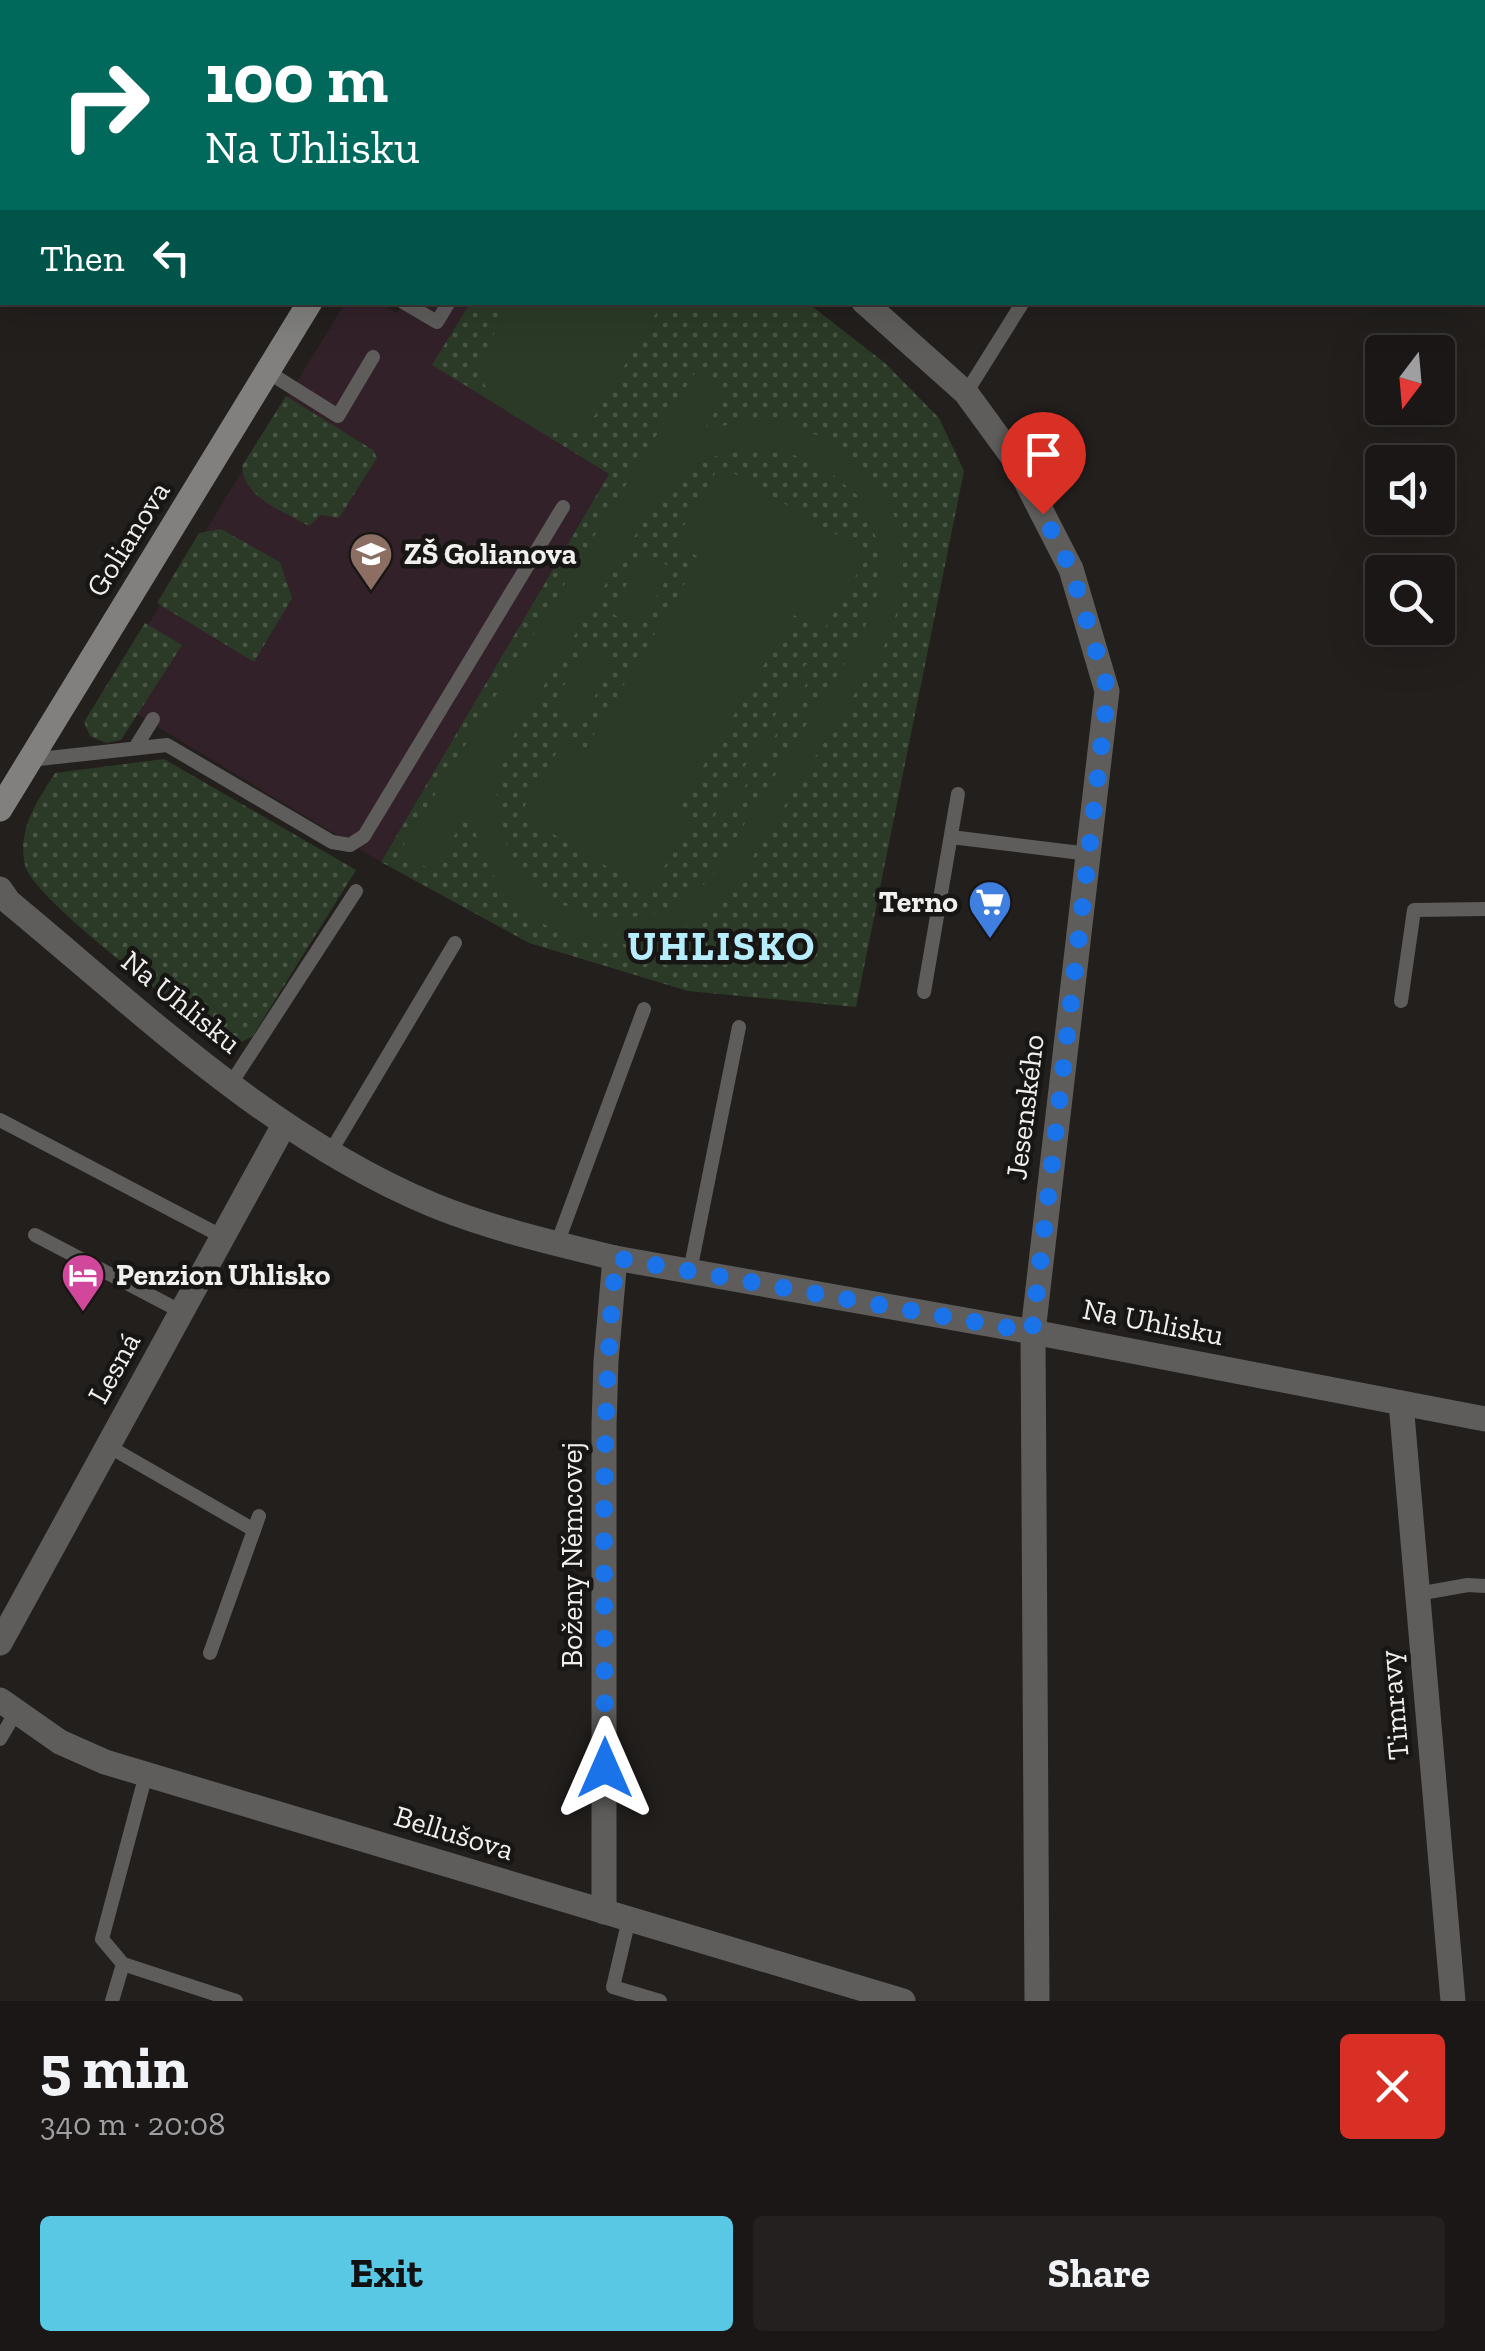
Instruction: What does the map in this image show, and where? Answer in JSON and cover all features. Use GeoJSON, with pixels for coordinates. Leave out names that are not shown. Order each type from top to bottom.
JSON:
{"type":"FeatureCollection","features":[{"type":"Feature","properties":{"kind":"street","name":"Golianova"},"geometry":{"type":"LineString","coordinates":[[0,809],[308,305]]}},
{"type":"Feature","properties":{"kind":"street","name":"Jesenského"},"geometry":{"type":"LineString","coordinates":[[867,305],[966,393],[1015,460],[1071,569],[1108,690],[1032,1332],[1036,2001]]}},
{"type":"Feature","properties":{"kind":"street","name":"Na Uhlisku"},"geometry":{"type":"LineString","coordinates":[[0,889],[9,902],[284,1125],[434,1205],[616,1258],[1032,1332],[1485,1419]]}},
{"type":"Feature","properties":{"kind":"street","name":"Lesná"},"geometry":{"type":"LineString","coordinates":[[0,1643],[284,1125]]}},
{"type":"Feature","properties":{"kind":"street","name":"Boženy Němcovej"},"geometry":{"type":"LineString","coordinates":[[616,1258],[605,1409],[616,1916]]}},
{"type":"Feature","properties":{"kind":"street","name":"Timravy"},"geometry":{"type":"LineString","coordinates":[[1401,1403],[1452,2001]]}},
{"type":"Feature","properties":{"kind":"street","name":"Bellušova"},"geometry":{"type":"LineString","coordinates":[[8,1706],[60,1742],[104,1762],[902,2001]]}},
{"type":"Feature","properties":{"kind":"lane"},"geometry":{"type":"LineString","coordinates":[[408,305],[436,322],[446,305]]}},
{"type":"Feature","properties":{"kind":"lane"},"geometry":{"type":"LineString","coordinates":[[966,393],[1020,305]]}},
{"type":"Feature","properties":{"kind":"lane"},"geometry":{"type":"LineString","coordinates":[[268,372],[338,416],[373,358]]}},
{"type":"Feature","properties":{"kind":"lane"},"geometry":{"type":"LineString","coordinates":[[30,760],[167,745],[332,842],[350,845],[364,836],[563,507]]}},
{"type":"Feature","properties":{"kind":"lane"},"geometry":{"type":"LineString","coordinates":[[135,748],[152,718]]}},
{"type":"Feature","properties":{"kind":"lane"},"geometry":{"type":"LineString","coordinates":[[924,992],[958,794]]}},
{"type":"Feature","properties":{"kind":"lane"},"geometry":{"type":"LineString","coordinates":[[951,837],[1089,854]]}},
{"type":"Feature","properties":{"kind":"lane"},"geometry":{"type":"LineString","coordinates":[[230,1085],[356,891]]}},
{"type":"Feature","properties":{"kind":"lane"},"geometry":{"type":"LineString","coordinates":[[1401,1000],[1414,910],[1485,909]]}},
{"type":"Feature","properties":{"kind":"lane"},"geometry":{"type":"LineString","coordinates":[[331,1151],[455,943]]}},
{"type":"Feature","properties":{"kind":"lane"},"geometry":{"type":"LineString","coordinates":[[558,1244],[644,1009]]}},
{"type":"Feature","properties":{"kind":"lane"},"geometry":{"type":"LineString","coordinates":[[690,1271],[739,1027]]}},
{"type":"Feature","properties":{"kind":"lane"},"geometry":{"type":"LineString","coordinates":[[0,1120],[223,1237]]}},
{"type":"Feature","properties":{"kind":"lane"},"geometry":{"type":"LineString","coordinates":[[35,1235],[182,1312]]}},
{"type":"Feature","properties":{"kind":"lane"},"geometry":{"type":"LineString","coordinates":[[108,1446],[256,1523],[210,1653]]}},
{"type":"Feature","properties":{"kind":"lane"},"geometry":{"type":"LineString","coordinates":[[1416,1594],[1485,1586]]}},
{"type":"Feature","properties":{"kind":"lane"},"geometry":{"type":"LineString","coordinates":[[0,1739],[8,1706]]}},
{"type":"Feature","properties":{"kind":"lane"},"geometry":{"type":"LineString","coordinates":[[146,1774],[102,1939],[122,1964],[236,2001]]}},
{"type":"Feature","properties":{"kind":"lane"},"geometry":{"type":"LineString","coordinates":[[616,1916],[613,1987],[660,2001]]}},
{"type":"Feature","properties":{"kind":"lane"},"geometry":{"type":"LineString","coordinates":[[112,2001],[122,1964]]}},
{"type":"Feature","properties":{"kind":"shaded area"},"geometry":{"type":"Polygon","coordinates":[[[344,305],[383,305],[397,313],[403,305],[469,305],[433,365],[610,474],[381,862],[105,695],[344,305]]]}},
{"type":"Feature","properties":{"kind":"green space"},"geometry":{"type":"Polygon","coordinates":[[[469,305],[811,305],[886,364],[939,418],[964,471],[856,1007],[688,991],[529,943],[381,862],[609,474],[432,365],[469,305]]]}},
{"type":"Feature","properties":{"kind":"green space"},"geometry":{"type":"Polygon","coordinates":[[[513,305],[661,305],[589,425],[576,432],[543,430],[509,412],[495,399],[481,372],[493,336],[513,305]]]}},
{"type":"Feature","properties":{"kind":"green space"},"geometry":{"type":"Polygon","coordinates":[[[696,371],[728,390],[703,432],[739,421],[783,422],[835,442],[880,483],[903,537],[903,595],[884,647],[732,890],[699,920],[648,945],[588,943],[541,923],[501,889],[479,849],[471,809],[432,871],[400,851],[696,371]],[[738,447],[689,467],[656,501],[505,750],[496,791],[505,841],[521,872],[553,901],[597,918],[648,916],[684,901],[711,878],[862,635],[879,589],[880,547],[858,496],[821,465],[777,449],[738,447]]]}},
{"type":"Feature","properties":{"kind":"green space"},"geometry":{"type":"Polygon","coordinates":[[[286,396],[373,450],[377,458],[339,518],[321,515],[309,526],[257,496],[244,477],[242,466],[286,396]]]}},
{"type":"Feature","properties":{"kind":"green space"},"geometry":{"type":"Polygon","coordinates":[[[720,465],[869,554],[823,631],[794,615],[678,808],[694,818],[649,892],[520,814],[564,740],[584,751],[700,558],[674,542],[720,465]]]}},
{"type":"Feature","properties":{"kind":"green space"},"geometry":{"type":"Polygon","coordinates":[[[221,529],[280,562],[292,598],[254,662],[157,603],[199,533],[221,529]]]}},
{"type":"Feature","properties":{"kind":"green space"},"geometry":{"type":"Polygon","coordinates":[[[646,552],[673,569],[637,628],[610,612],[646,552]]]}},
{"type":"Feature","properties":{"kind":"green space"},"geometry":{"type":"Polygon","coordinates":[[[145,623],[182,645],[121,740],[106,743],[90,736],[84,722],[145,623]]]}},
{"type":"Feature","properties":{"kind":"green space"},"geometry":{"type":"Polygon","coordinates":[[[588,646],[616,662],[579,722],[552,705],[588,646]]]}},
{"type":"Feature","properties":{"kind":"green space"},"geometry":{"type":"Polygon","coordinates":[[[806,664],[815,669],[719,830],[710,824],[806,664]]]}},
{"type":"Feature","properties":{"kind":"green space"},"geometry":{"type":"Polygon","coordinates":[[[164,759],[356,870],[252,1037],[235,1045],[225,1043],[82,929],[34,882],[25,865],[26,828],[55,773],[164,759]]]}},
{"type":"Feature","properties":{"kind":"place","name":"ZŠ Golianova"},"geometry":{"type":"Point","coordinates":[371,592]}},
{"type":"Feature","properties":{"kind":"place","name":"Terno"},"geometry":{"type":"Point","coordinates":[990,940]}},
{"type":"Feature","properties":{"kind":"place","name":"Penzion Uhlisko"},"geometry":{"type":"Point","coordinates":[83,1313]}},
{"type":"Feature","properties":{"kind":"district","name":"UHLISKO"},"geometry":{"type":"Point","coordinates":[722,946]}},
{"type":"Feature","properties":{"kind":"route"},"geometry":{"type":"LineString","coordinates":[[605,1768],[604,1425],[616,1258],[1032,1332],[1108,690],[1071,569],[1043,514]]}}]}
